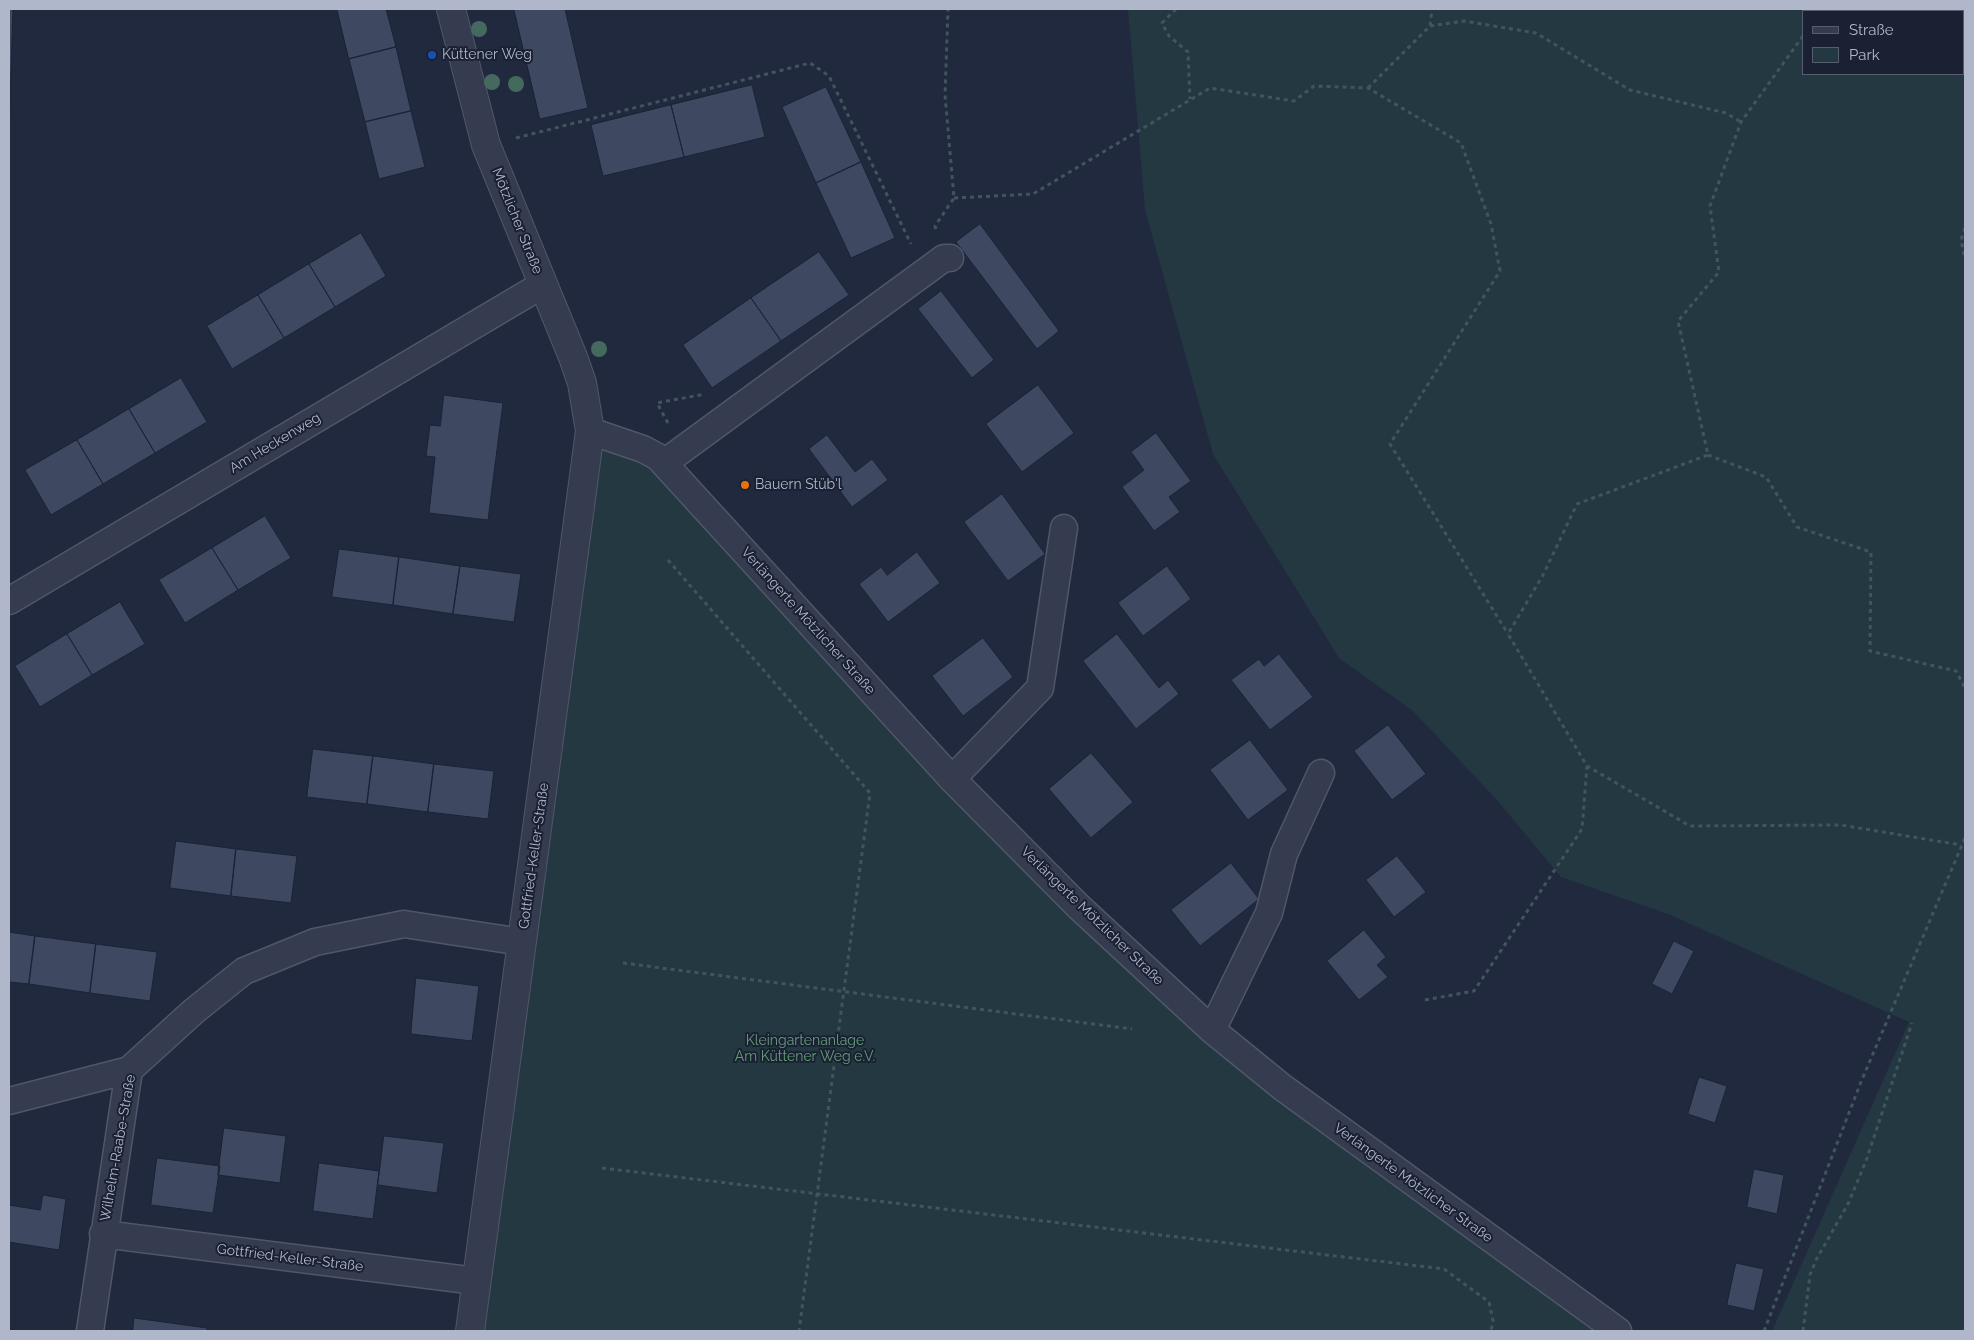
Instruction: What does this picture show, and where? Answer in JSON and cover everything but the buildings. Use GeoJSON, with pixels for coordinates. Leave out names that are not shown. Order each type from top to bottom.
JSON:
{"type":"FeatureCollection","features":[{"type":"Feature","properties":{"kind":"street","name":"Mötzlicher Straße"},"geometry":{"type":"LineString","coordinates":[[451,9],[486,145],[582,383],[590,431]]}},
{"type":"Feature","properties":{"kind":"street"},"geometry":{"type":"LineString","coordinates":[[673,456],[947,258]]}},
{"type":"Feature","properties":{"kind":"street","name":"Am Heckenweg"},"geometry":{"type":"LineString","coordinates":[[9,601],[542,285]]}},
{"type":"Feature","properties":{"kind":"street","name":"Verlängerte Mötzlicher Straße"},"geometry":{"type":"LineString","coordinates":[[590,431],[655,454],[673,456],[952,779],[1079,907],[1212,1030],[1282,1087],[1618,1331]]}},
{"type":"Feature","properties":{"kind":"street","name":"Gottfried-Keller-Straße"},"geometry":{"type":"LineString","coordinates":[[470,1331],[590,431]]}},
{"type":"Feature","properties":{"kind":"street"},"geometry":{"type":"LineString","coordinates":[[952,779],[1040,688],[1064,528]]}},
{"type":"Feature","properties":{"kind":"street"},"geometry":{"type":"LineString","coordinates":[[1212,1030],[1269,913],[1284,854],[1321,773]]}},
{"type":"Feature","properties":{"kind":"street","name":"Wilhelm-Raabe-Straße"},"geometry":{"type":"LineString","coordinates":[[90,1331],[129,1070],[194,1011],[244,971],[315,942],[404,924],[522,942]]}},
{"type":"Feature","properties":{"kind":"street"},"geometry":{"type":"LineString","coordinates":[[9,1100],[129,1070]]}},
{"type":"Feature","properties":{"kind":"street","name":"Gottfried-Keller-Straße"},"geometry":{"type":"LineString","coordinates":[[103,1234],[476,1281]]}},
{"type":"Feature","properties":{"kind":"path"},"geometry":{"type":"LineString","coordinates":[[947,258],[935,226],[954,198],[945,95],[948,9]]}},
{"type":"Feature","properties":{"kind":"path"},"geometry":{"type":"LineString","coordinates":[[1176,9],[1162,23],[1169,36],[1188,52],[1190,100]]}},
{"type":"Feature","properties":{"kind":"path"},"geometry":{"type":"LineString","coordinates":[[1430,26],[1432,9]]}},
{"type":"Feature","properties":{"kind":"path"},"geometry":{"type":"LineString","coordinates":[[1368,88],[1430,26],[1464,20],[1536,32],[1630,90],[1726,113],[1741,122]]}},
{"type":"Feature","properties":{"kind":"path"},"geometry":{"type":"LineString","coordinates":[[1708,455],[1678,321],[1718,272],[1710,206],[1741,122],[1802,37]]}},
{"type":"Feature","properties":{"kind":"path"},"geometry":{"type":"LineString","coordinates":[[486,145],[810,63],[829,76],[914,249]]}},
{"type":"Feature","properties":{"kind":"path"},"geometry":{"type":"LineString","coordinates":[[954,198],[1033,194],[1210,88],[1294,101],[1314,86],[1368,88],[1461,143],[1491,224],[1500,272],[1390,444],[1587,766],[1690,826],[1841,825],[1961,845]]}},
{"type":"Feature","properties":{"kind":"path"},"geometry":{"type":"LineString","coordinates":[[1965,228],[1961,240],[1965,260]]}},
{"type":"Feature","properties":{"kind":"path"},"geometry":{"type":"LineString","coordinates":[[673,456],[657,403],[712,392]]}},
{"type":"Feature","properties":{"kind":"path"},"geometry":{"type":"LineString","coordinates":[[1508,634],[1543,575],[1576,504],[1708,455],[1766,477],[1797,527],[1871,552],[1870,651],[1956,671],[1965,688]]}},
{"type":"Feature","properties":{"kind":"path"},"geometry":{"type":"LineString","coordinates":[[668,560],[870,794],[819,1195],[799,1331]]}},
{"type":"Feature","properties":{"kind":"path"},"geometry":{"type":"LineString","coordinates":[[1425,1000],[1474,991],[1519,926],[1582,829],[1587,766]]}},
{"type":"Feature","properties":{"kind":"path"},"geometry":{"type":"LineString","coordinates":[[1764,1331],[1861,1082],[1965,838]]}},
{"type":"Feature","properties":{"kind":"path"},"geometry":{"type":"LineString","coordinates":[[624,963],[845,994],[1132,1029]]}},
{"type":"Feature","properties":{"kind":"path"},"geometry":{"type":"LineString","coordinates":[[1802,1331],[1810,1275],[1816,1260],[1848,1204],[1863,1170],[1912,1023]]}},
{"type":"Feature","properties":{"kind":"path"},"geometry":{"type":"LineString","coordinates":[[602,1168],[1444,1269],[1489,1302],[1493,1321],[1491,1331]]}},
{"type":"Feature","properties":{"kind":"green space"},"geometry":{"type":"Polygon","coordinates":[[[1128,9],[1965,9],[1965,1331],[1772,1331],[1909,1022],[1668,914],[1561,877],[1497,800],[1413,711],[1339,658],[1213,454],[1145,210],[1128,9]]]}},
{"type":"Feature","properties":{"kind":"green space","name":"Kleingartenanlage Am Küttener Weg e.V."},"geometry":{"type":"Polygon","coordinates":[[[601,448],[649,465],[1071,916],[1598,1331],[482,1331],[601,448]]]}},
{"type":"Feature","properties":{"kind":"place","name":"Küttener Weg"},"geometry":{"type":"Point","coordinates":[432,55]}},
{"type":"Feature","properties":{"kind":"place","name":"Bauern Stüb'l"},"geometry":{"type":"Point","coordinates":[745,485]}}]}
